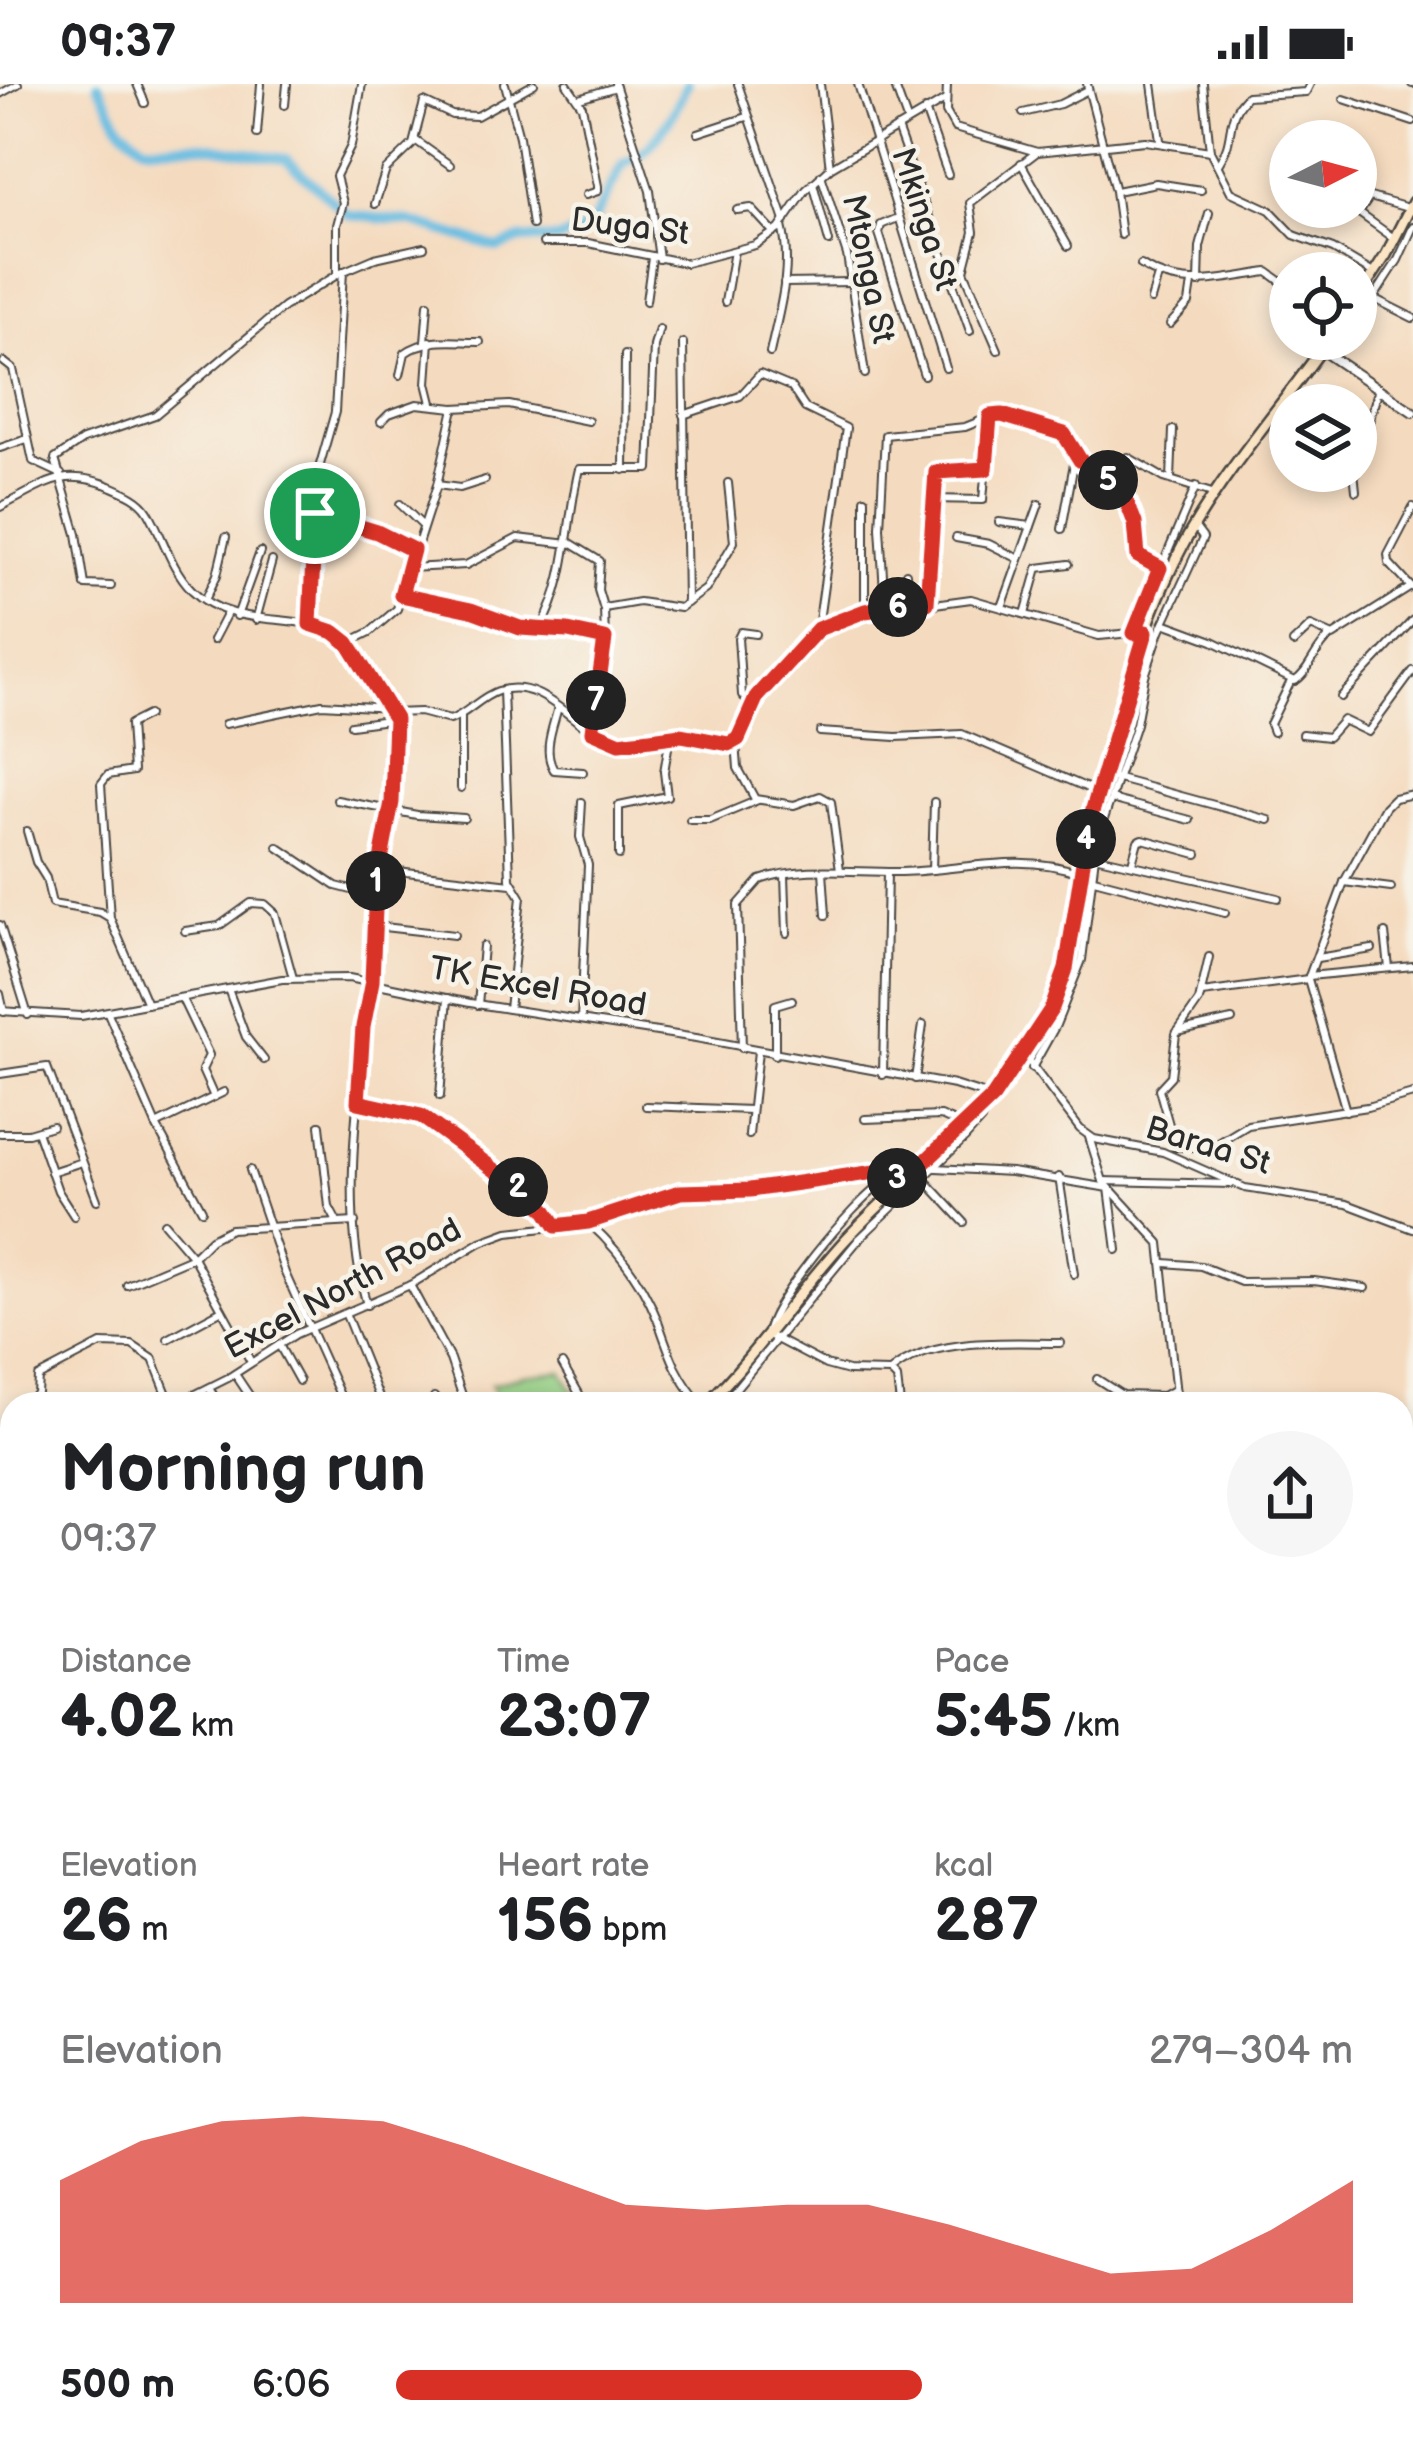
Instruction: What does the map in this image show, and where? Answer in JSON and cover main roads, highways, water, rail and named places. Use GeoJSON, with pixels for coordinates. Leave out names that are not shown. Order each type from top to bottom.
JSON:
{"type":"FeatureCollection","features":[{"type":"Feature","properties":{"kind":"main road"},"geometry":{"type":"LineString","coordinates":[[1377,271],[1412,205]]}},
{"type":"Feature","properties":{"kind":"main road"},"geometry":{"type":"LineString","coordinates":[[715,1392],[771,1336],[846,1240],[989,1101],[1052,1008],[1066,969],[1098,793],[1140,632],[1165,571],[1215,494],[1317,360]]}},
{"type":"Feature","properties":{"kind":"waterway"},"geometry":{"type":"LineString","coordinates":[[98,84],[121,127],[145,146],[198,145],[286,159],[348,215],[411,222],[498,248],[522,239],[556,240],[591,227],[623,163],[654,141],[687,84]]}}]}
